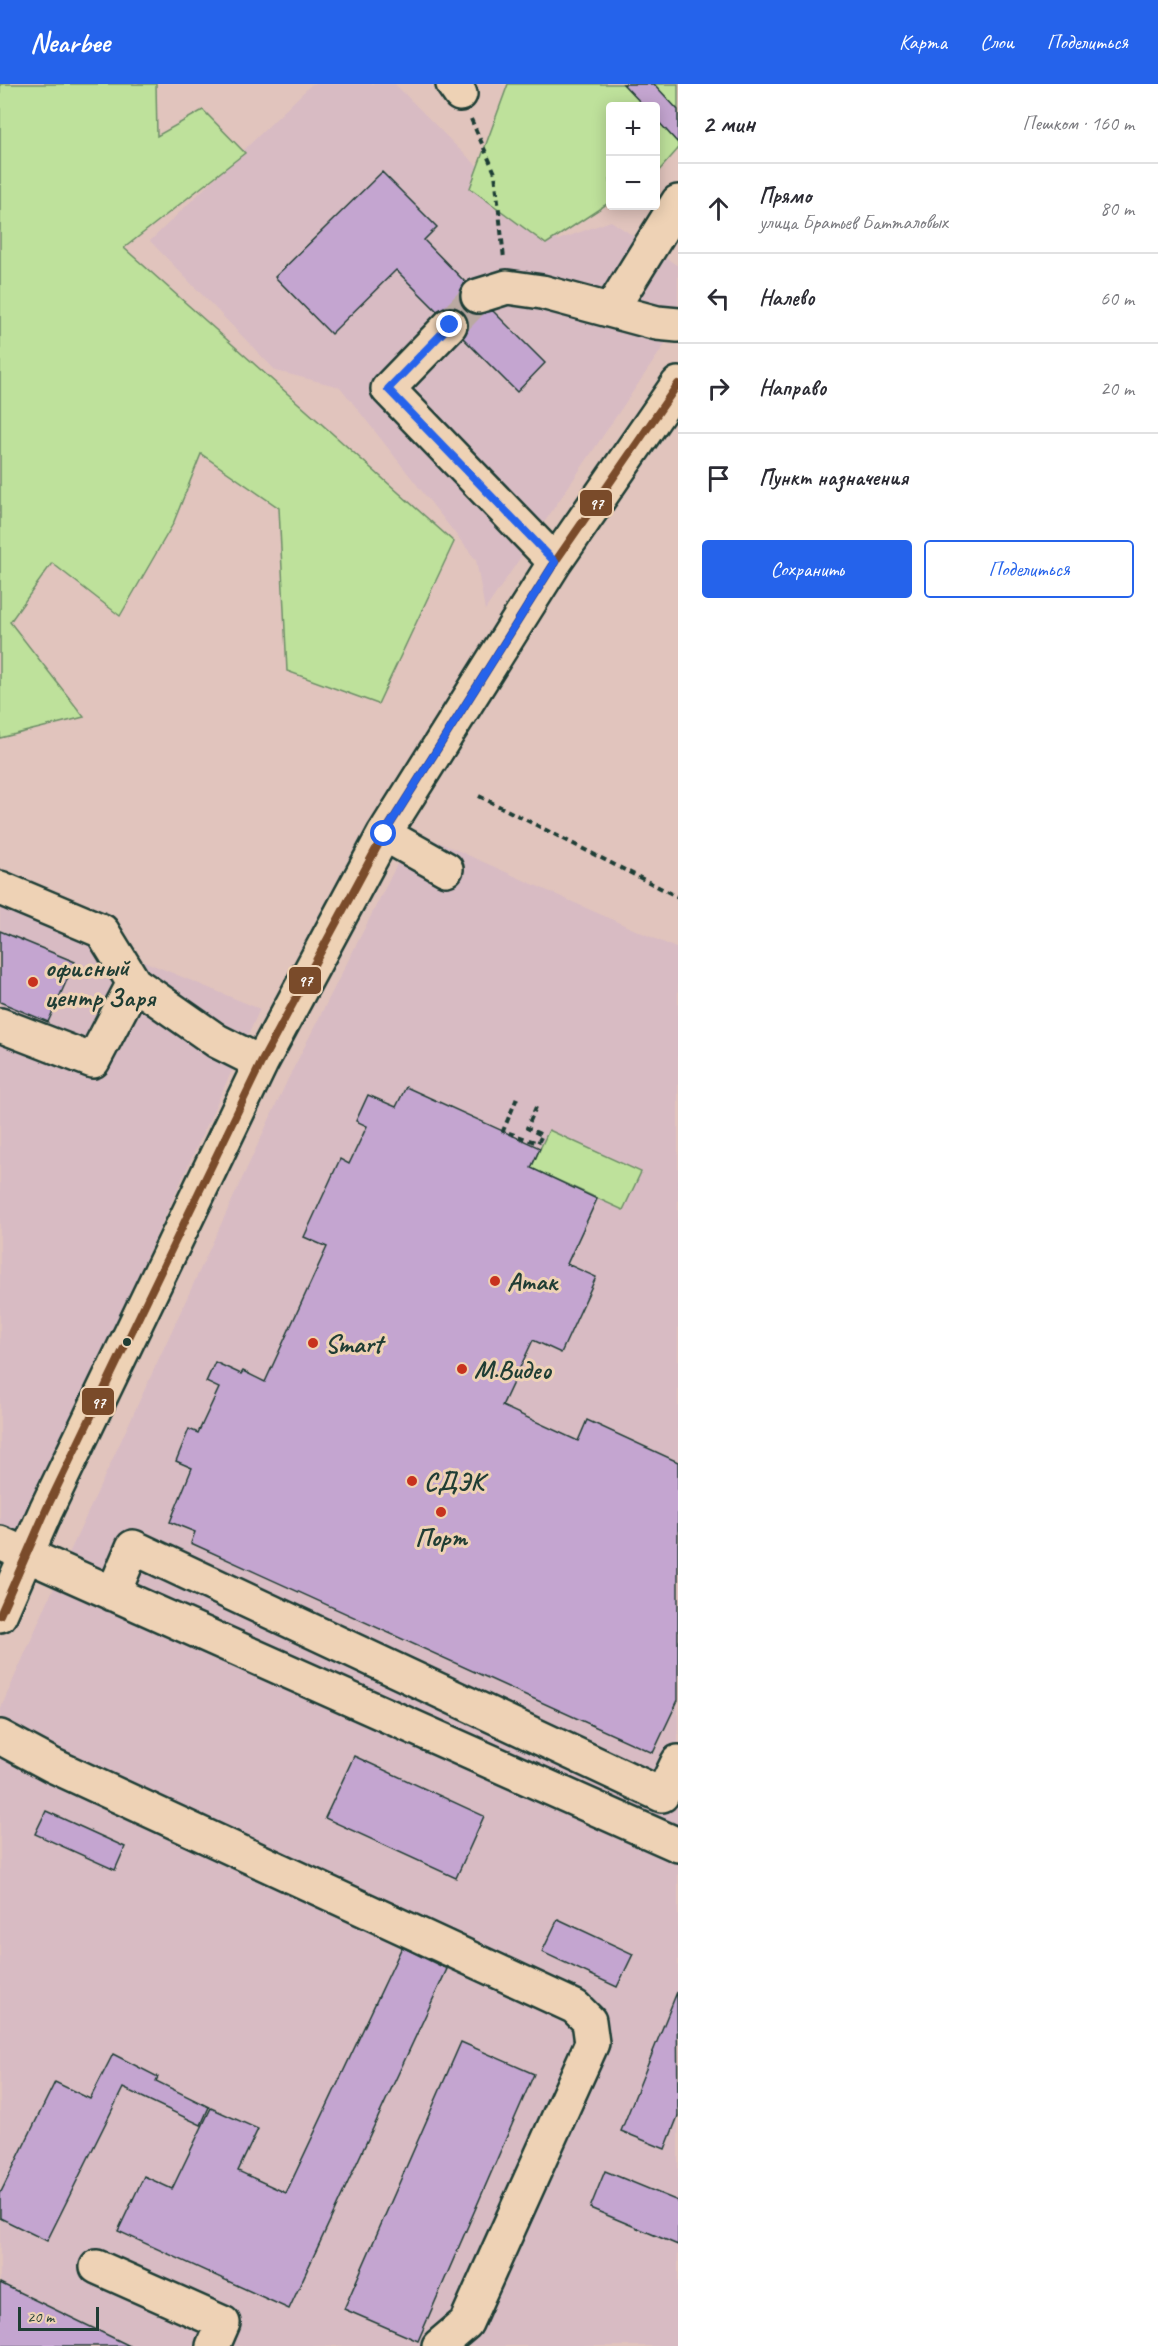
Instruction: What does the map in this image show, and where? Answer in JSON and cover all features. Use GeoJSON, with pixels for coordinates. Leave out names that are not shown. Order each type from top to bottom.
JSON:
{"type":"FeatureCollection","features":[{"type":"Feature","properties":{"kind":"street"},"geometry":{"type":"LineString","coordinates":[[611,310],[678,202]]}},
{"type":"Feature","properties":{"kind":"street"},"geometry":{"type":"LineString","coordinates":[[492,291],[542,292],[657,322],[678,325]]}},
{"type":"Feature","properties":{"kind":"street"},"geometry":{"type":"LineString","coordinates":[[450,325],[388,389],[555,562]]}},
{"type":"Feature","properties":{"kind":"street"},"geometry":{"type":"LineString","coordinates":[[0,1615],[13,1549],[261,1063],[384,834],[555,562],[678,384]]}},
{"type":"Feature","properties":{"kind":"street"},"geometry":{"type":"LineString","coordinates":[[384,834],[446,869]]}},
{"type":"Feature","properties":{"kind":"street"},"geometry":{"type":"LineString","coordinates":[[0,888],[102,931],[134,983],[217,1041],[261,1063]]}},
{"type":"Feature","properties":{"kind":"street"},"geometry":{"type":"LineString","coordinates":[[0,1025],[93,1062],[134,983]]}},
{"type":"Feature","properties":{"kind":"street"},"geometry":{"type":"LineString","coordinates":[[113,1594],[133,1548],[662,1795],[678,1762]]}},
{"type":"Feature","properties":{"kind":"street"},"geometry":{"type":"LineString","coordinates":[[13,1549],[678,1845]]}},
{"type":"Feature","properties":{"kind":"street"},"geometry":{"type":"LineString","coordinates":[[0,1737],[52,1765],[575,2007],[589,2021],[592,2043],[466,2324],[439,2346]]}},
{"type":"Feature","properties":{"kind":"street"},"geometry":{"type":"LineString","coordinates":[[97,2267],[223,2323],[213,2346]]}},
{"type":"Feature","properties":{"kind":"path"},"geometry":{"type":"LineString","coordinates":[[457,89],[495,173],[492,291]]}},
{"type":"Feature","properties":{"kind":"path"},"geometry":{"type":"LineString","coordinates":[[479,796],[678,897]]}},
{"type":"Feature","properties":{"kind":"path"},"geometry":{"type":"LineString","coordinates":[[517,1098],[502,1131],[538,1143],[542,1135],[527,1128],[536,1107]]}},
{"type":"Feature","properties":{"kind":"shaded area"},"geometry":{"type":"Polygon","coordinates":[[[312,84],[395,84],[458,148],[558,240],[611,221],[678,266],[678,325],[485,610],[476,560],[340,387],[276,371],[150,241],[312,84]]]}},
{"type":"Feature","properties":{"kind":"shaded area"},"geometry":{"type":"Polygon","coordinates":[[[414,831],[678,949],[678,2346],[0,2346],[0,1710],[66,1560],[288,1079],[414,831]]]}},
{"type":"Feature","properties":{"kind":"shaded area"},"geometry":{"type":"Polygon","coordinates":[[[0,902],[260,1009],[0,1577],[0,902]]]}},
{"type":"Feature","properties":{"kind":"green space"},"geometry":{"type":"Polygon","coordinates":[[[0,84],[156,84],[157,136],[203,110],[245,153],[124,248],[454,542],[378,704],[287,671],[279,508],[201,454],[173,524],[120,616],[52,563],[10,622],[84,717],[0,738],[0,84]]]}},
{"type":"Feature","properties":{"kind":"green space"},"geometry":{"type":"Polygon","coordinates":[[[508,84],[678,84],[678,149],[660,169],[660,102],[606,102],[606,205],[546,244],[470,188],[508,84]]]}},
{"type":"Feature","properties":{"kind":"green space"},"geometry":{"type":"Polygon","coordinates":[[[549,1130],[641,1172],[623,1210],[531,1168],[549,1130]]]}},
{"type":"Feature","properties":{"kind":"building"},"geometry":{"type":"Polygon","coordinates":[[[623,84],[654,84],[678,110],[678,143],[660,123],[660,102],[640,102],[623,84]]]}},
{"type":"Feature","properties":{"kind":"building"},"geometry":{"type":"Polygon","coordinates":[[[382,172],[437,227],[424,240],[465,282],[460,292],[460,301],[465,309],[474,314],[493,311],[545,363],[517,392],[463,338],[468,329],[468,319],[463,312],[454,307],[444,307],[437,311],[396,270],[331,334],[275,277],[382,172]]]}},
{"type":"Feature","properties":{"kind":"building","name":"офисный центр Заря"},"geometry":{"type":"Polygon","coordinates":[[[0,931],[75,962],[48,1022],[0,1002],[0,931]]]}},
{"type":"Feature","properties":{"kind":"building","name":"Порт"},"geometry":{"type":"Polygon","coordinates":[[[406,1087],[540,1148],[531,1168],[597,1199],[567,1264],[596,1277],[561,1353],[533,1340],[502,1406],[578,1441],[587,1420],[678,1462],[678,1700],[653,1753],[191,1543],[195,1532],[170,1522],[192,1468],[176,1461],[189,1429],[198,1433],[219,1388],[206,1382],[215,1362],[241,1374],[243,1371],[265,1382],[327,1247],[304,1237],[340,1159],[349,1164],[367,1126],[356,1121],[368,1095],[396,1107],[406,1087]]]}},
{"type":"Feature","properties":{"kind":"building"},"geometry":{"type":"Polygon","coordinates":[[[354,1756],[484,1816],[456,1878],[325,1818],[354,1756]]]}},
{"type":"Feature","properties":{"kind":"building"},"geometry":{"type":"Polygon","coordinates":[[[46,1811],[125,1847],[115,1870],[35,1834],[46,1811]]]}},
{"type":"Feature","properties":{"kind":"building"},"geometry":{"type":"Polygon","coordinates":[[[558,1919],[633,1954],[617,1987],[542,1952],[558,1919]]]}},
{"type":"Feature","properties":{"kind":"building"},"geometry":{"type":"Polygon","coordinates":[[[402,1947],[447,1969],[289,2309],[118,2231],[144,2176],[172,2189],[211,2108],[258,2129],[238,2171],[286,2193],[402,1947]]]}},
{"type":"Feature","properties":{"kind":"building"},"geometry":{"type":"Polygon","coordinates":[[[677,1992],[678,2116],[665,2149],[621,2131],[677,1992]]]}},
{"type":"Feature","properties":{"kind":"building"},"geometry":{"type":"Polygon","coordinates":[[[461,2042],[534,2074],[418,2341],[344,2309],[461,2042]]]}},
{"type":"Feature","properties":{"kind":"building"},"geometry":{"type":"Polygon","coordinates":[[[113,2054],[158,2077],[156,2081],[209,2107],[201,2125],[123,2088],[47,2241],[0,2218],[0,2194],[55,2082],[90,2099],[113,2054]]]}},
{"type":"Feature","properties":{"kind":"building"},"geometry":{"type":"Polygon","coordinates":[[[605,2171],[678,2201],[678,2245],[590,2208],[605,2171]]]}},
{"type":"Feature","properties":{"kind":"building"},"geometry":{"type":"Polygon","coordinates":[[[0,2283],[130,2346],[0,2346],[0,2283]]]}},
{"type":"Feature","properties":{"kind":"tunnel"},"geometry":{"type":"LineString","coordinates":[[450,325],[478,296]]}},
{"type":"Feature","properties":{"kind":"transit line","name":"97"},"geometry":{"type":"LineString","coordinates":[[0,1615],[46,1510],[261,1063],[384,834],[555,562],[678,384]]}},
{"type":"Feature","properties":{"kind":"place","name":"офисный центр Заря"},"geometry":{"type":"Point","coordinates":[33,982]}},
{"type":"Feature","properties":{"kind":"place","name":"Атак"},"geometry":{"type":"Point","coordinates":[495,1281]}},
{"type":"Feature","properties":{"kind":"place","name":"Smart"},"geometry":{"type":"Point","coordinates":[313,1343]}},
{"type":"Feature","properties":{"kind":"place","name":"М.Видео"},"geometry":{"type":"Point","coordinates":[462,1369]}},
{"type":"Feature","properties":{"kind":"place","name":"СДЭК"},"geometry":{"type":"Point","coordinates":[412,1481]}},
{"type":"Feature","properties":{"kind":"place","name":"Порт"},"geometry":{"type":"Point","coordinates":[441,1512]}},
{"type":"Feature","properties":{"kind":"route"},"geometry":{"type":"LineString","coordinates":[[384,834],[555,562],[388,389],[450,325]]}}]}
